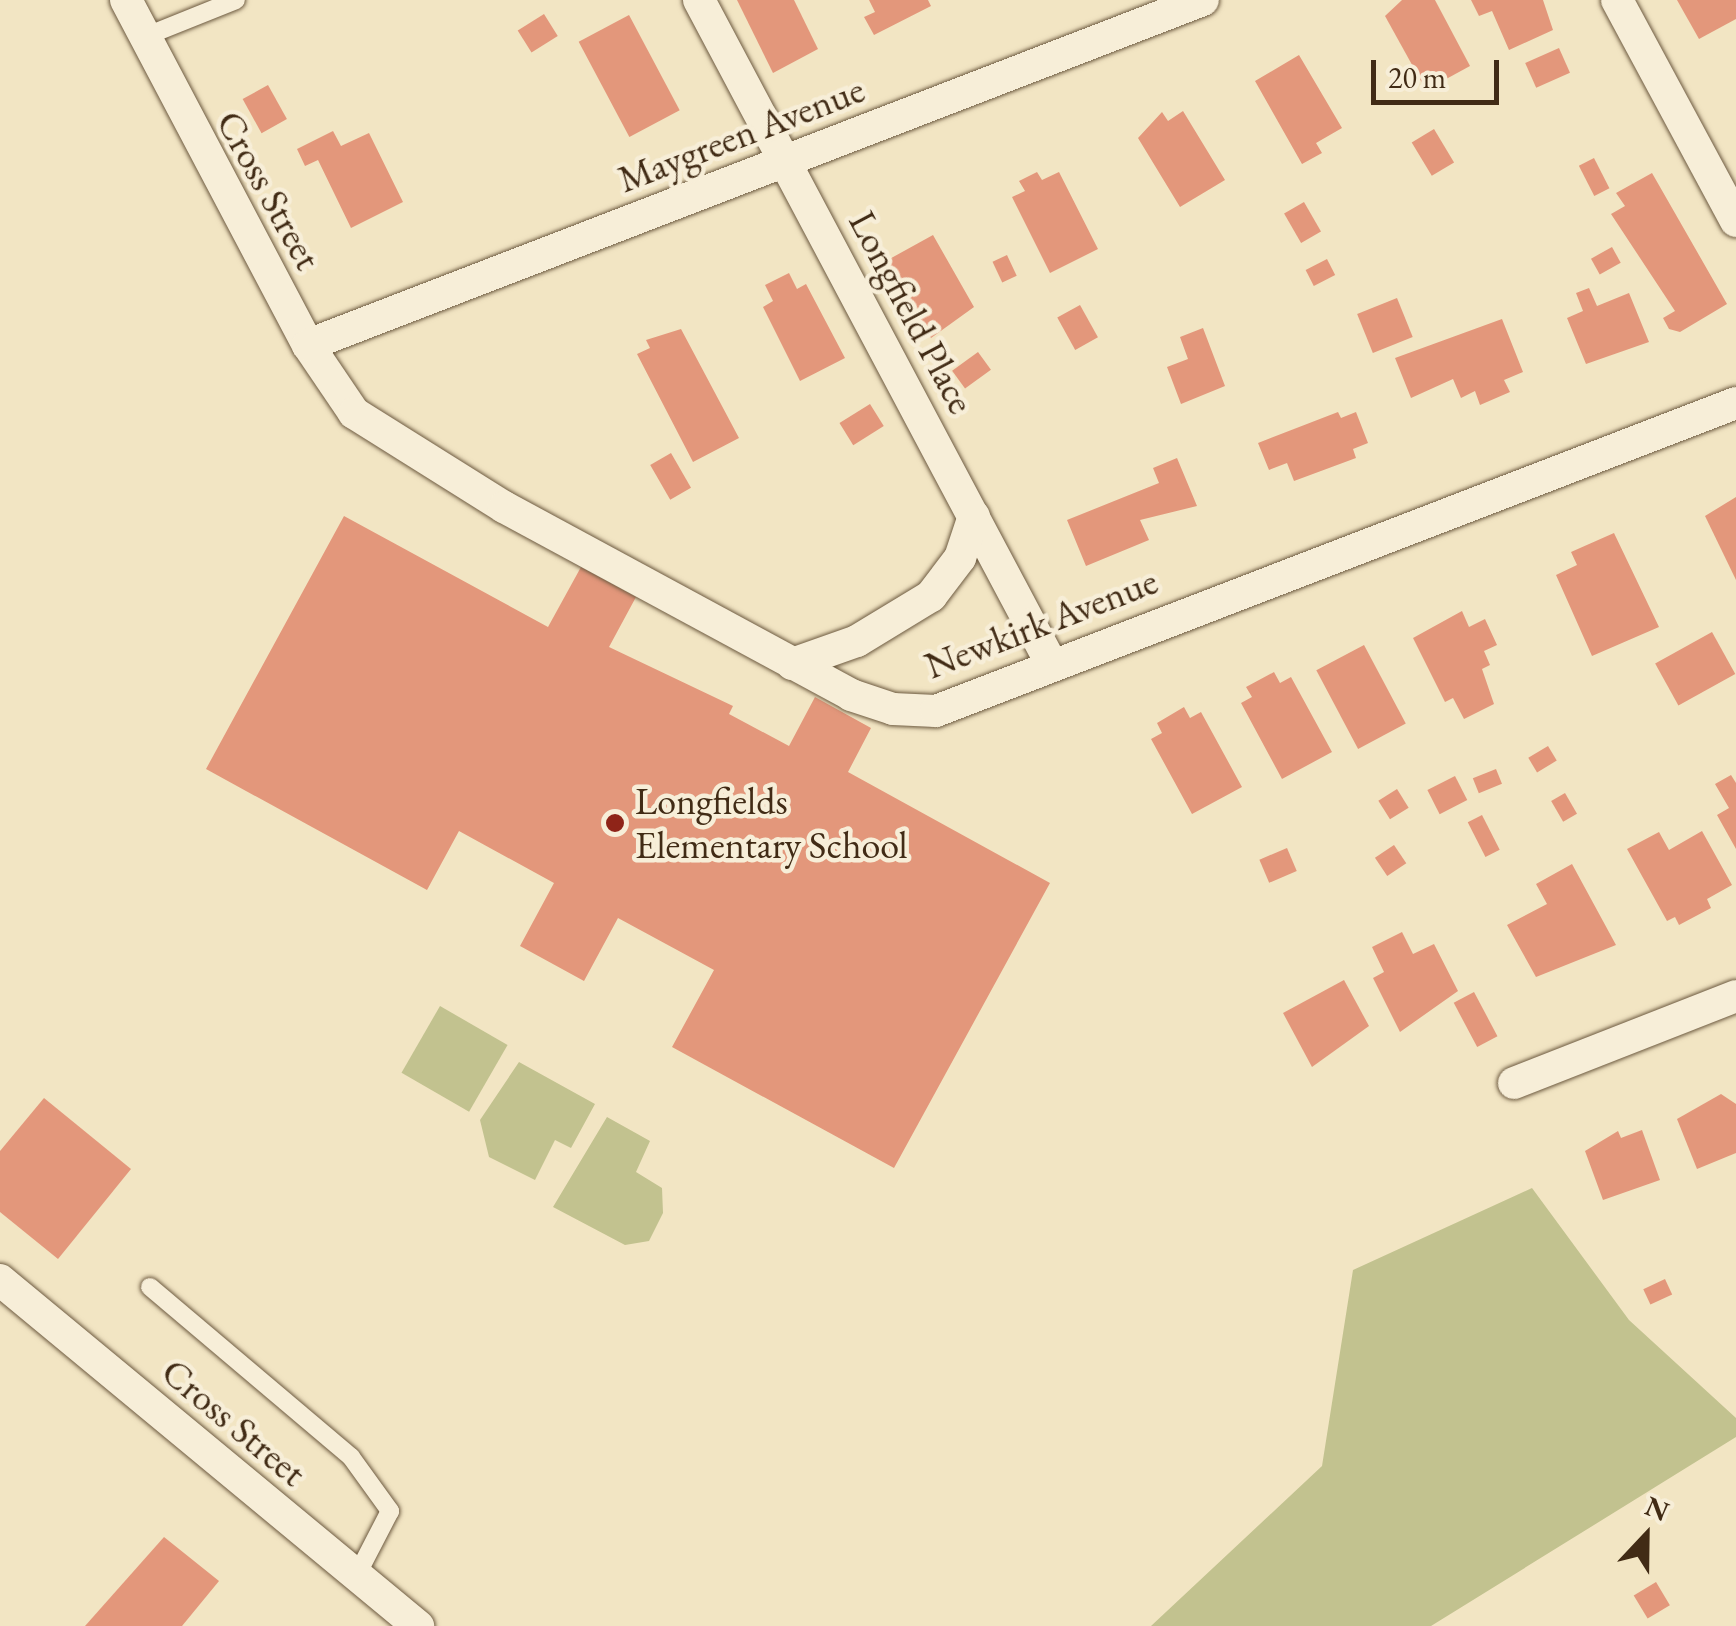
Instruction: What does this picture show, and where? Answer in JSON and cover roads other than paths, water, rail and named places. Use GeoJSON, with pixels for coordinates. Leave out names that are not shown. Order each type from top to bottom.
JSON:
{"type":"FeatureCollection","features":[{"type":"Feature","properties":{"kind":"street","name":"Cross Street"},"geometry":{"type":"LineString","coordinates":[[126,0],[308,346],[354,412]]}},
{"type":"Feature","properties":{"kind":"street","name":"Longfield Place"},"geometry":{"type":"LineString","coordinates":[[700,0],[1051,663]]}},
{"type":"Feature","properties":{"kind":"street","name":"Maygreen Avenue"},"geometry":{"type":"LineString","coordinates":[[308,346],[1203,0]]}},
{"type":"Feature","properties":{"kind":"street"},"geometry":{"type":"LineString","coordinates":[[1617,0],[1736,221]]}},
{"type":"Feature","properties":{"kind":"street","name":"Newkirk Avenue"},"geometry":{"type":"LineString","coordinates":[[354,412],[404,450],[851,695],[936,711],[1051,663],[1736,402]]}},
{"type":"Feature","properties":{"kind":"street"},"geometry":{"type":"LineString","coordinates":[[792,664],[857,641],[931,596],[960,558],[974,516]]}},
{"type":"Feature","properties":{"kind":"street"},"geometry":{"type":"LineString","coordinates":[[1514,1083],[1736,996]]}},
{"type":"Feature","properties":{"kind":"street","name":"Cross Street"},"geometry":{"type":"LineString","coordinates":[[0,1280],[418,1626]]}},
{"type":"Feature","properties":{"kind":"lane"},"geometry":{"type":"LineString","coordinates":[[144,37],[236,0]]}},
{"type":"Feature","properties":{"kind":"lane"},"geometry":{"type":"LineString","coordinates":[[150,1286],[351,1457],[390,1511],[357,1575]]}},
{"type":"Feature","properties":{"kind":"place","name":"Longfields Elementary School"},"geometry":{"type":"Point","coordinates":[615,823]}}]}
